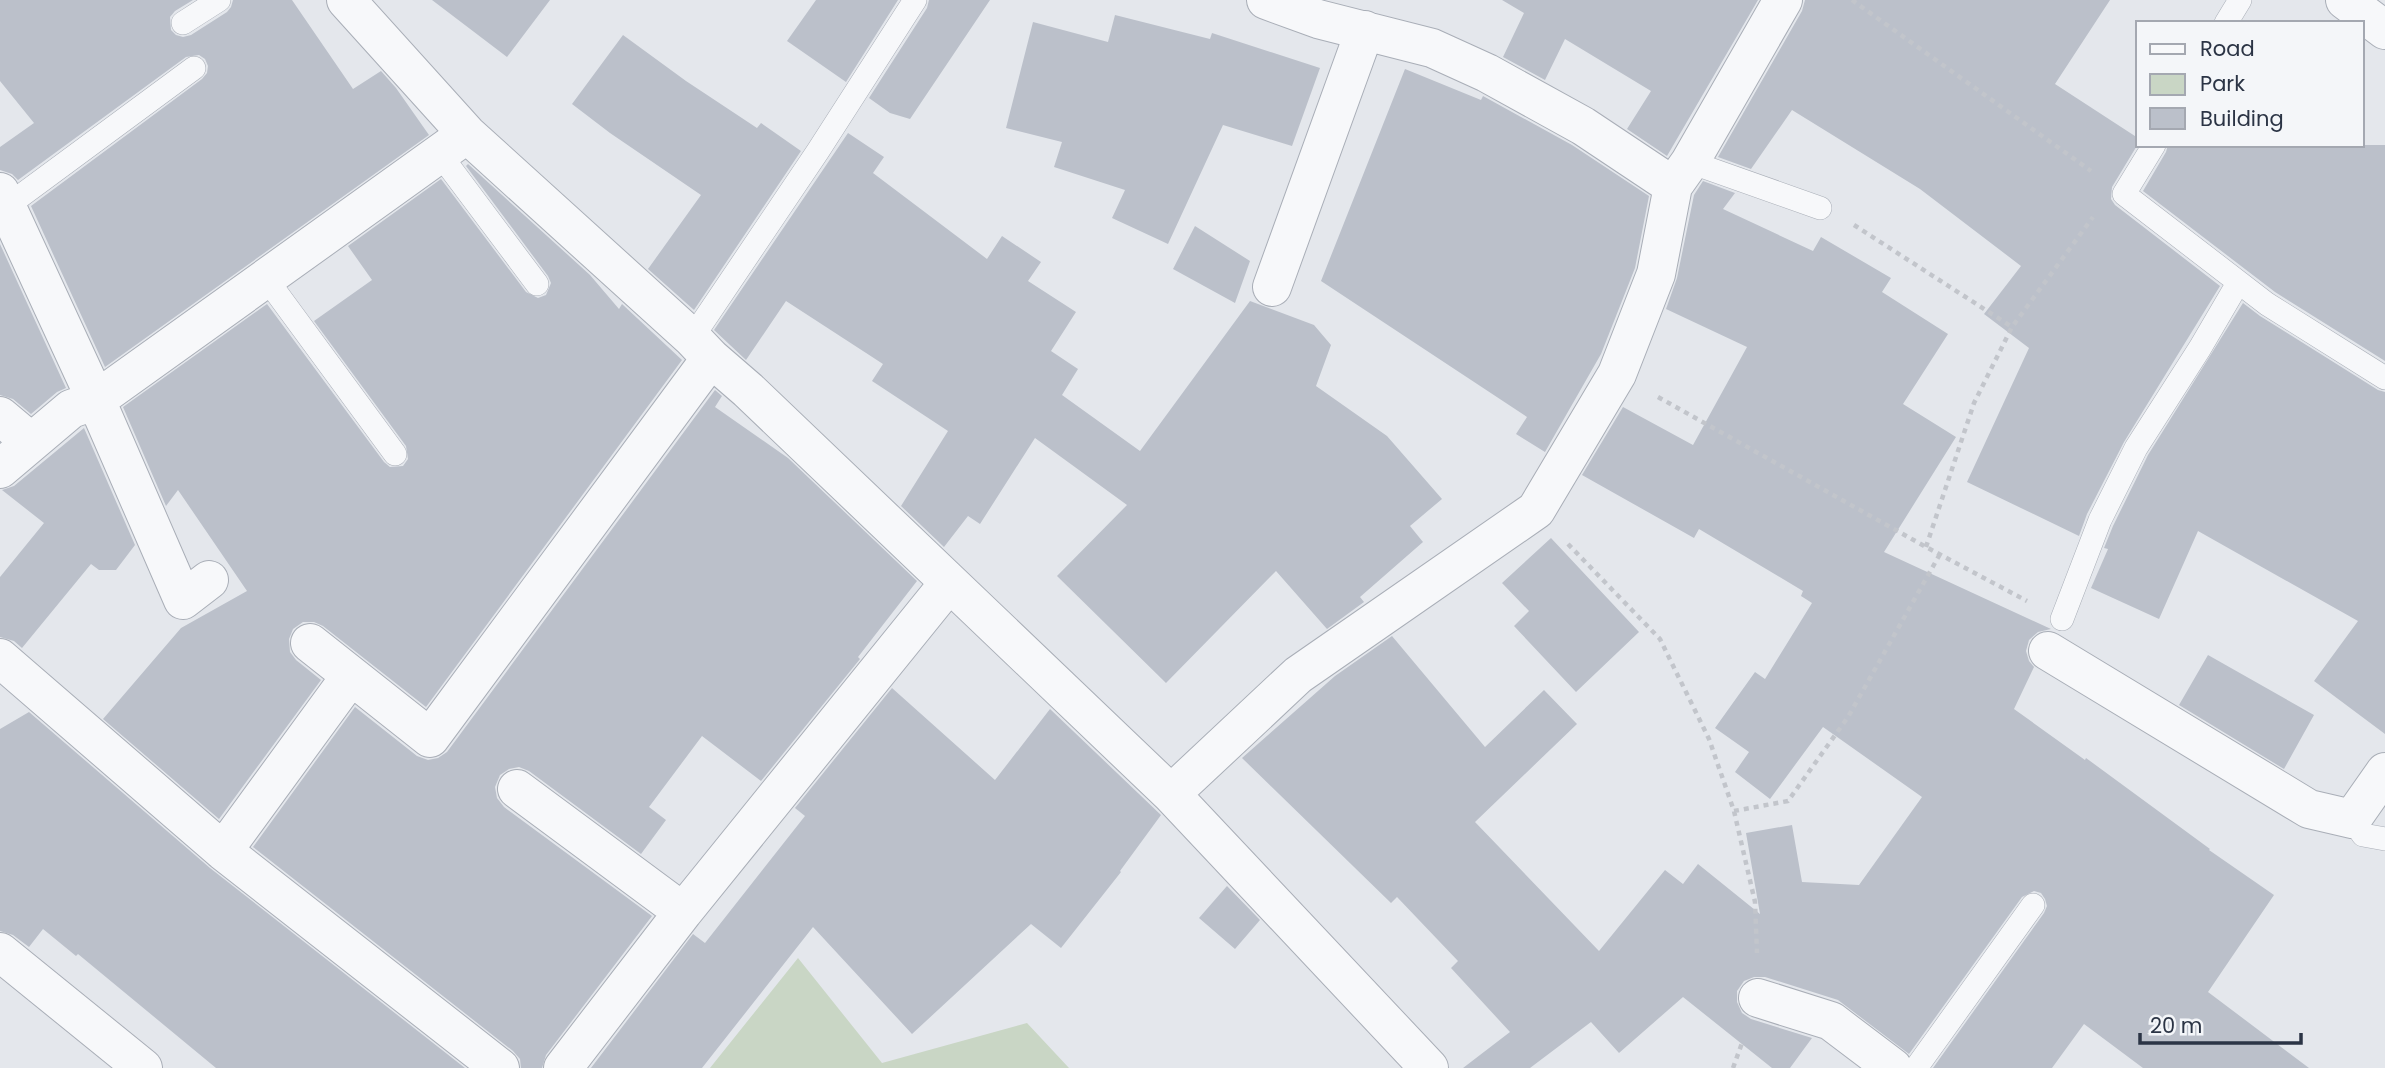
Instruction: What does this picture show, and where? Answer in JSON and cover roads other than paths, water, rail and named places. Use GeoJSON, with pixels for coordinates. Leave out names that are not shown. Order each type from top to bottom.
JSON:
{"type":"FeatureCollection","features":[{"type":"Feature","properties":{"kind":"street"},"geometry":{"type":"LineString","coordinates":[[346,0],[453,143],[748,390],[1171,794],[1429,1068]]}},
{"type":"Feature","properties":{"kind":"street"},"geometry":{"type":"LineString","coordinates":[[1266,0],[1318,19],[1432,48],[1488,73],[1583,126],[1681,174]]}},
{"type":"Feature","properties":{"kind":"street"},"geometry":{"type":"LineString","coordinates":[[1171,794],[1298,675],[1536,510],[1617,374],[1656,274],[1681,174],[1783,0]]}},
{"type":"Feature","properties":{"kind":"street"},"geometry":{"type":"LineString","coordinates":[[2345,0],[2385,30]]}},
{"type":"Feature","properties":{"kind":"street"},"geometry":{"type":"LineString","coordinates":[[1272,286],[1365,30]]}},
{"type":"Feature","properties":{"kind":"street"},"geometry":{"type":"LineString","coordinates":[[0,469],[71,409],[96,400],[453,143]]}},
{"type":"Feature","properties":{"kind":"street"},"geometry":{"type":"LineString","coordinates":[[3,199],[184,598]]}},
{"type":"Feature","properties":{"kind":"street"},"geometry":{"type":"LineString","coordinates":[[310,643],[430,738],[701,348]]}},
{"type":"Feature","properties":{"kind":"street"},"geometry":{"type":"LineString","coordinates":[[0,416],[31,442]]}},
{"type":"Feature","properties":{"kind":"street"},"geometry":{"type":"LineString","coordinates":[[563,1068],[682,912],[949,583]]}},
{"type":"Feature","properties":{"kind":"street"},"geometry":{"type":"LineString","coordinates":[[2055,635],[2309,808],[2352,819],[2385,772]]}},
{"type":"Feature","properties":{"kind":"street"},"geometry":{"type":"LineString","coordinates":[[0,658],[223,850],[500,1068]]}},
{"type":"Feature","properties":{"kind":"street"},"geometry":{"type":"LineString","coordinates":[[223,850],[350,677]]}},
{"type":"Feature","properties":{"kind":"street"},"geometry":{"type":"LineString","coordinates":[[517,789],[682,912]]}},
{"type":"Feature","properties":{"kind":"street"},"geometry":{"type":"LineString","coordinates":[[0,952],[144,1068]]}},
{"type":"Feature","properties":{"kind":"street"},"geometry":{"type":"LineString","coordinates":[[1758,998],[1831,1021],[1893,1068]]}},
{"type":"Feature","properties":{"kind":"lane"},"geometry":{"type":"LineString","coordinates":[[183,23],[219,0]]}},
{"type":"Feature","properties":{"kind":"lane"},"geometry":{"type":"LineString","coordinates":[[701,348],[818,152],[915,0]]}},
{"type":"Feature","properties":{"kind":"lane"},"geometry":{"type":"LineString","coordinates":[[2228,21],[2240,0]]}},
{"type":"Feature","properties":{"kind":"lane"},"geometry":{"type":"LineString","coordinates":[[3,199],[194,68]]}},
{"type":"Feature","properties":{"kind":"lane"},"geometry":{"type":"LineString","coordinates":[[453,143],[537,284]]}},
{"type":"Feature","properties":{"kind":"lane"},"geometry":{"type":"LineString","coordinates":[[2153,147],[2120,191],[2267,304],[2385,378]]}},
{"type":"Feature","properties":{"kind":"lane"},"geometry":{"type":"LineString","coordinates":[[1681,174],[1820,208]]}},
{"type":"Feature","properties":{"kind":"lane"},"geometry":{"type":"LineString","coordinates":[[265,277],[395,454]]}},
{"type":"Feature","properties":{"kind":"lane"},"geometry":{"type":"LineString","coordinates":[[2055,635],[2099,520],[2136,449],[2238,283]]}},
{"type":"Feature","properties":{"kind":"lane"},"geometry":{"type":"LineString","coordinates":[[2352,819],[2363,835],[2385,839]]}},
{"type":"Feature","properties":{"kind":"lane"},"geometry":{"type":"LineString","coordinates":[[1916,1068],[2033,905]]}}]}
